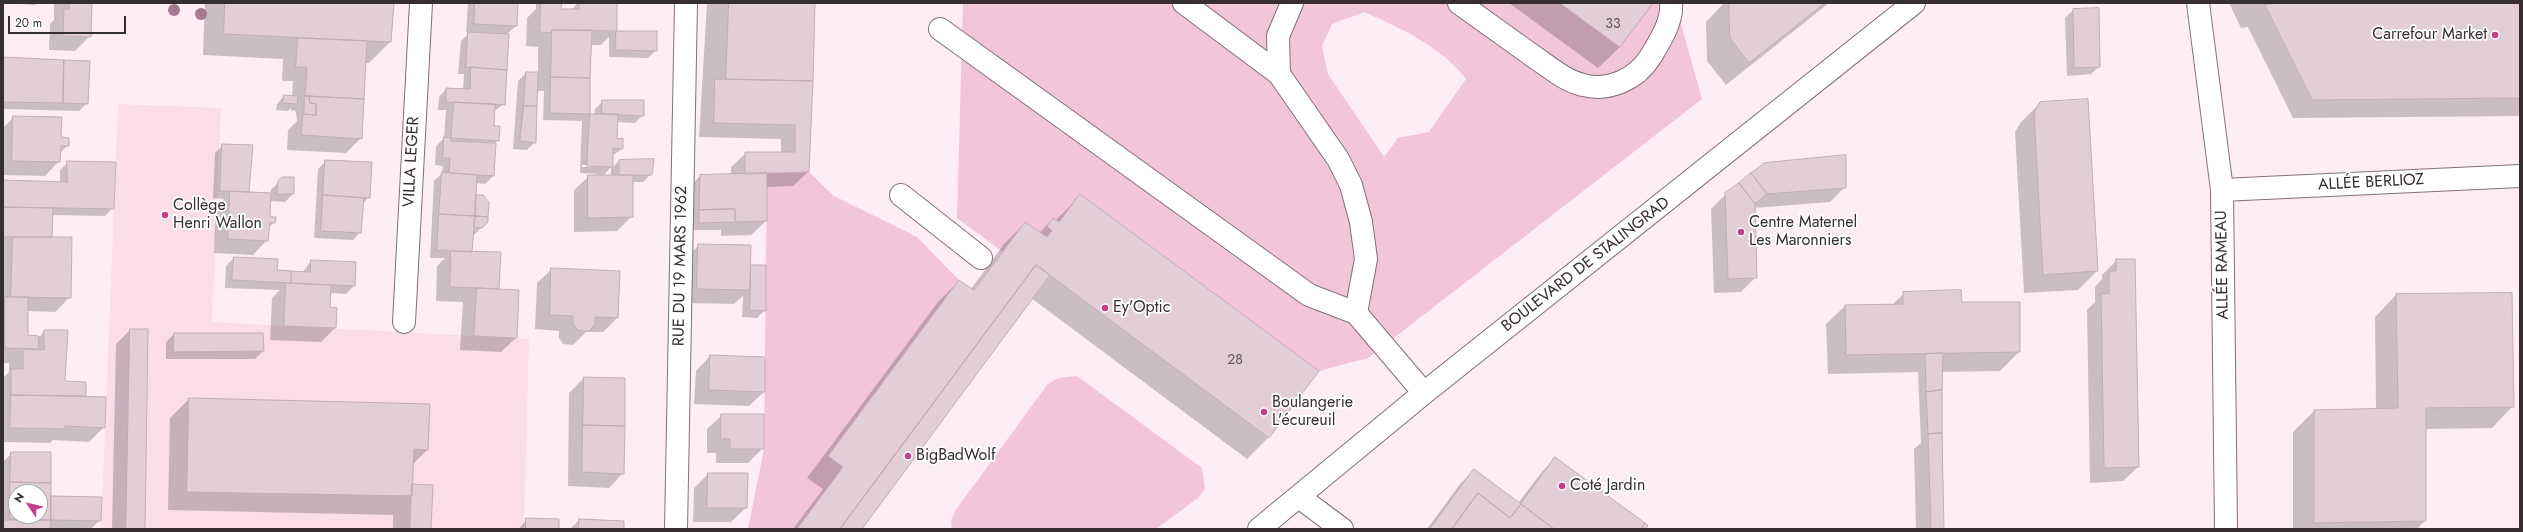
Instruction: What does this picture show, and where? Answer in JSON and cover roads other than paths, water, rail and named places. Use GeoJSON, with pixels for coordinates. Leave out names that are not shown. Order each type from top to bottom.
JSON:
{"type":"FeatureCollection","features":[{"type":"Feature","properties":{"kind":"street","name":"VILLA LEGER"},"geometry":{"type":"LineString","coordinates":[[404,322],[421,3]]}},
{"type":"Feature","properties":{"kind":"street","name":"RUE DU 19 MARS 1962"},"geometry":{"type":"LineString","coordinates":[[676,529],[686,3]]}},
{"type":"Feature","properties":{"kind":"street"},"geometry":{"type":"LineString","coordinates":[[1184,3],[1279,74],[1338,159],[1351,185],[1361,222],[1366,259],[1356,313]]}},
{"type":"Feature","properties":{"kind":"street"},"geometry":{"type":"LineString","coordinates":[[1279,74],[1278,36],[1292,3]]}},
{"type":"Feature","properties":{"kind":"street"},"geometry":{"type":"LineString","coordinates":[[1459,3],[1559,74],[1583,85],[1604,86],[1627,80],[1648,61],[1663,36],[1672,10],[1670,3]]}},
{"type":"Feature","properties":{"kind":"street","name":"BOULEVARD DE STALINGRAD"},"geometry":{"type":"LineString","coordinates":[[1259,529],[1424,394],[1914,3]]}},
{"type":"Feature","properties":{"kind":"street","name":"ALLÉE RAMEAU"},"geometry":{"type":"LineString","coordinates":[[2198,3],[2222,190],[2226,529]]}},
{"type":"Feature","properties":{"kind":"street"},"geometry":{"type":"LineString","coordinates":[[940,29],[1309,295],[1356,313],[1424,394]]}},
{"type":"Feature","properties":{"kind":"street","name":"ALLÉE BERLIOZ"},"geometry":{"type":"LineString","coordinates":[[2222,190],[2520,176]]}},
{"type":"Feature","properties":{"kind":"street"},"geometry":{"type":"LineString","coordinates":[[901,195],[981,258]]}},
{"type":"Feature","properties":{"kind":"street"},"geometry":{"type":"LineString","coordinates":[[1299,497],[1342,529]]}},
{"type":"Feature","properties":{"kind":"place","name":"Carrefour Market"},"geometry":{"type":"Point","coordinates":[2495,35]}},
{"type":"Feature","properties":{"kind":"place","name":"Collège Henri Wallon"},"geometry":{"type":"Point","coordinates":[165,215]}},
{"type":"Feature","properties":{"kind":"place","name":"Centre Maternel Les Maronniers"},"geometry":{"type":"Point","coordinates":[1741,232]}},
{"type":"Feature","properties":{"kind":"place","name":"Ey'Optic"},"geometry":{"type":"Point","coordinates":[1105,308]}},
{"type":"Feature","properties":{"kind":"place","name":"Boulangerie L'écureuil"},"geometry":{"type":"Point","coordinates":[1264,412]}},
{"type":"Feature","properties":{"kind":"place","name":"BigBadWolf"},"geometry":{"type":"Point","coordinates":[908,456]}},
{"type":"Feature","properties":{"kind":"place","name":"Coté Jardin"},"geometry":{"type":"Point","coordinates":[1562,486]}}]}
